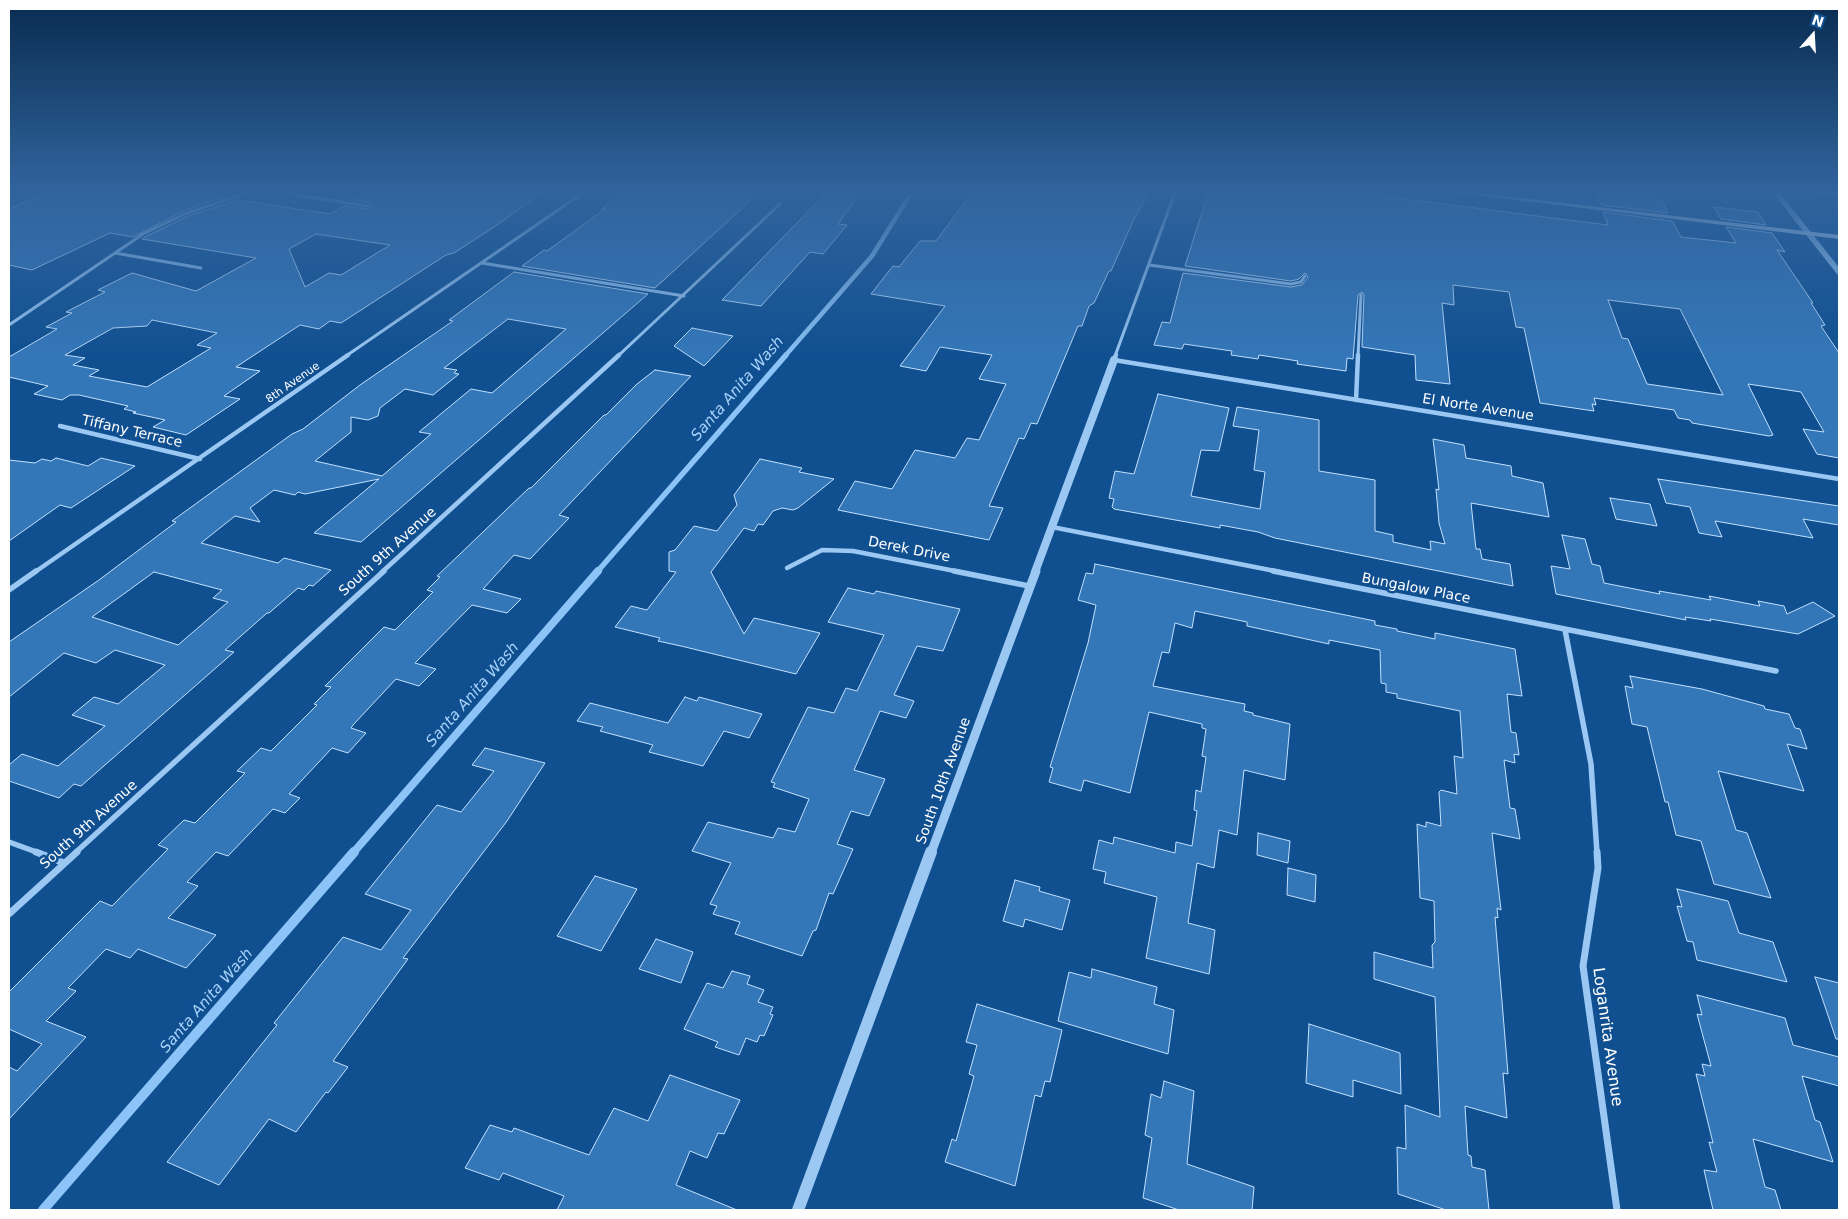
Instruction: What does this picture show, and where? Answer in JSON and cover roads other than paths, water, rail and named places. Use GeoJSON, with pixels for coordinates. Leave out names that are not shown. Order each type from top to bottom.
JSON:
{"type":"FeatureCollection","features":[{"type":"Feature","properties":{"kind":"street"},"geometry":{"type":"LineString","coordinates":[[9,325],[124,247]]}},
{"type":"Feature","properties":{"kind":"street","name":"8th Avenue"},"geometry":{"type":"LineString","coordinates":[[9,590],[505,247]]}},
{"type":"Feature","properties":{"kind":"street","name":"South 9th Avenue"},"geometry":{"type":"LineString","coordinates":[[9,914],[684,296],[735,247]]}},
{"type":"Feature","properties":{"kind":"street"},"geometry":{"type":"LineString","coordinates":[[1114,360],[1156,247]]}},
{"type":"Feature","properties":{"kind":"street"},"geometry":{"type":"LineString","coordinates":[[1819,247],[1839,272]]}},
{"type":"Feature","properties":{"kind":"street"},"geometry":{"type":"LineString","coordinates":[[115,253],[201,268]]}},
{"type":"Feature","properties":{"kind":"street"},"geometry":{"type":"LineString","coordinates":[[482,263],[684,296]]}},
{"type":"Feature","properties":{"kind":"street"},"geometry":{"type":"LineString","coordinates":[[1149,266],[1291,284],[1301,282],[1305,276]]}},
{"type":"Feature","properties":{"kind":"street"},"geometry":{"type":"LineString","coordinates":[[1356,400],[1361,295]]}},
{"type":"Feature","properties":{"kind":"street","name":"El Norte Avenue"},"geometry":{"type":"LineString","coordinates":[[1114,360],[1839,479]]}},
{"type":"Feature","properties":{"kind":"street","name":"South 10th Avenue"},"geometry":{"type":"LineString","coordinates":[[798,1210],[1114,360]]}},
{"type":"Feature","properties":{"kind":"street","name":"Tiffany Terrace"},"geometry":{"type":"LineString","coordinates":[[60,426],[200,459]]}},
{"type":"Feature","properties":{"kind":"street","name":"Bungalow Place"},"geometry":{"type":"LineString","coordinates":[[1052,527],[1776,671]]}},
{"type":"Feature","properties":{"kind":"street","name":"Derek Drive"},"geometry":{"type":"LineString","coordinates":[[788,568],[822,550],[853,551],[1029,586]]}},
{"type":"Feature","properties":{"kind":"street","name":"Loganrita Avenue"},"geometry":{"type":"LineString","coordinates":[[1565,630],[1591,764],[1598,868],[1583,966],[1617,1210]]}},
{"type":"Feature","properties":{"kind":"street"},"geometry":{"type":"LineString","coordinates":[[9,842],[64,864]]}},
{"type":"Feature","properties":{"kind":"waterway","name":"Santa Anita Wash"},"geometry":{"type":"LineString","coordinates":[[785,356],[872,256],[878,247]]}},
{"type":"Feature","properties":{"kind":"waterway","name":"Santa Anita Wash"},"geometry":{"type":"LineString","coordinates":[[597,572],[786,355]]}},
{"type":"Feature","properties":{"kind":"waterway","name":"Santa Anita Wash"},"geometry":{"type":"LineString","coordinates":[[353,853],[598,571]]}},
{"type":"Feature","properties":{"kind":"waterway","name":"Santa Anita Wash"},"geometry":{"type":"LineString","coordinates":[[43,1210],[354,852]]}}]}
